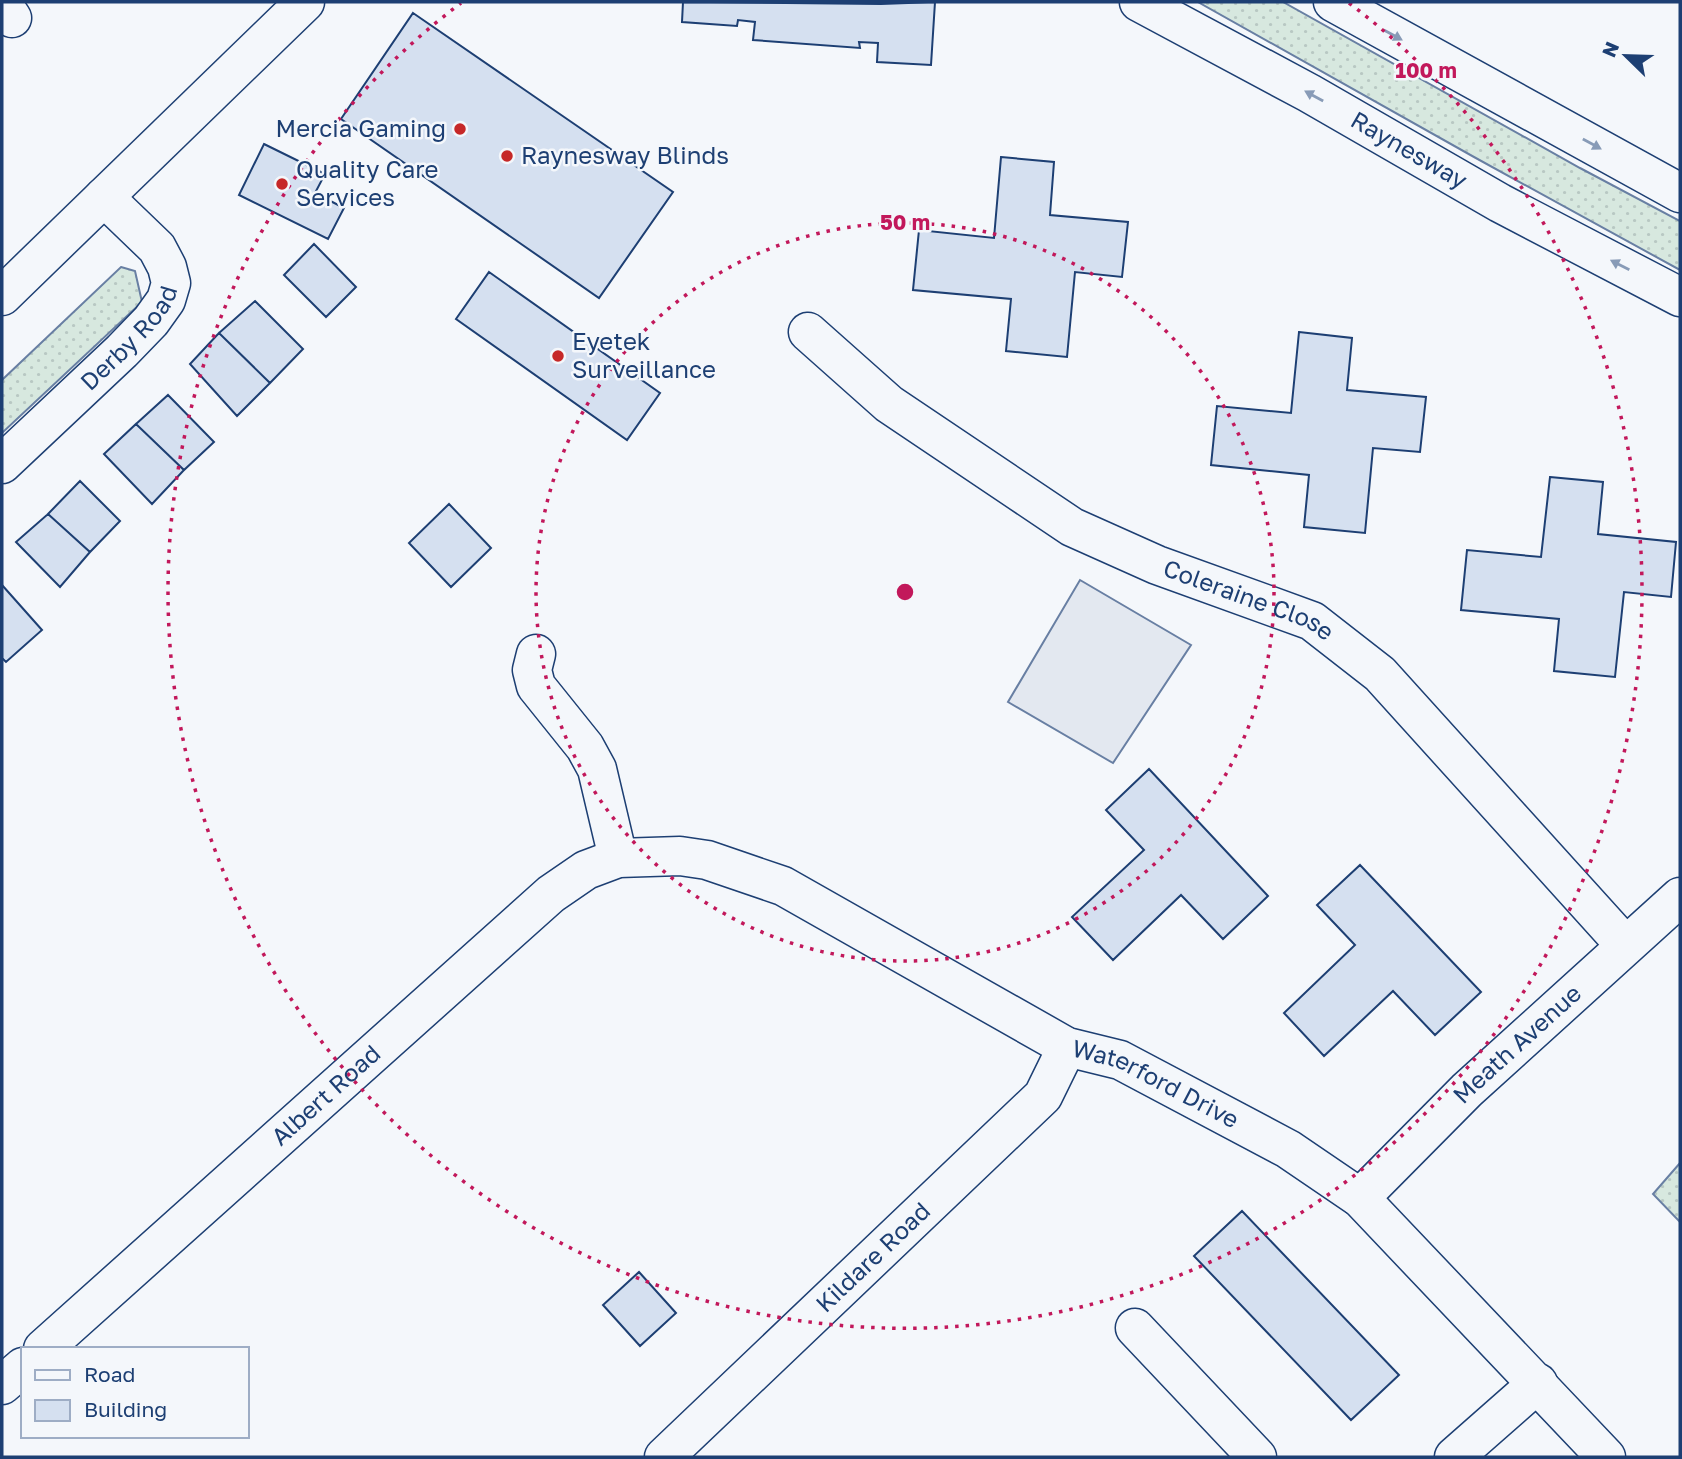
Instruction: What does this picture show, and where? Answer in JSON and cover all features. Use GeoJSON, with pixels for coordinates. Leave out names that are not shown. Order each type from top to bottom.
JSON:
{"type":"FeatureCollection","features":[{"type":"Feature","properties":{"kind":"street"},"geometry":{"type":"LineString","coordinates":[[2,296],[305,2]]}},
{"type":"Feature","properties":{"kind":"street","name":"Raynesway"},"geometry":{"type":"LineString","coordinates":[[1139,2],[1309,93],[1500,203],[1680,297]]}},
{"type":"Feature","properties":{"kind":"street"},"geometry":{"type":"LineString","coordinates":[[1333,2],[1680,193]]}},
{"type":"Feature","properties":{"kind":"street","name":"Derby Road"},"geometry":{"type":"LineString","coordinates":[[2,464],[122,351],[151,321],[166,300],[171,283],[167,267],[157,248],[104,197]]}},
{"type":"Feature","properties":{"kind":"street","name":"Coleraine Close"},"geometry":{"type":"LineString","coordinates":[[808,332],[889,404],[1072,527],[1157,565],[1312,621],[1380,674],[1625,945]]}},
{"type":"Feature","properties":{"kind":"street"},"geometry":{"type":"LineString","coordinates":[[536,654],[532,670],[536,685],[585,747],[597,769],[618,858]]}},
{"type":"Feature","properties":{"kind":"street","name":"Waterford Drive"},"geometry":{"type":"LineString","coordinates":[[618,858],[680,856],[707,860],[783,886],[1067,1047],[1121,1060],[1288,1149],[1360,1198],[1606,1457]]}},
{"type":"Feature","properties":{"kind":"street","name":"Albert Road"},"geometry":{"type":"LineString","coordinates":[[45,1347],[551,894],[586,870],[618,858]]}},
{"type":"Feature","properties":{"kind":"street","name":"Meath Avenue"},"geometry":{"type":"LineString","coordinates":[[1360,1198],[1467,1090],[1680,897]]}},
{"type":"Feature","properties":{"kind":"street","name":"Kildare Road"},"geometry":{"type":"LineString","coordinates":[[664,1457],[1043,1096],[1067,1047]]}},
{"type":"Feature","properties":{"kind":"street"},"geometry":{"type":"LineString","coordinates":[[1135,1328],[1257,1457]]}},
{"type":"Feature","properties":{"kind":"street"},"geometry":{"type":"LineString","coordinates":[[2,1385],[21,1369]]}},
{"type":"Feature","properties":{"kind":"street"},"geometry":{"type":"LineString","coordinates":[[1454,1457],[1538,1383]]}},
{"type":"Feature","properties":{"kind":"shaded area"},"geometry":{"type":"Polygon","coordinates":[[[1198,2],[1283,2],[1680,221],[1680,270],[1474,157],[1198,2]]]}},
{"type":"Feature","properties":{"kind":"shaded area"},"geometry":{"type":"Polygon","coordinates":[[[121,267],[135,271],[142,302],[2,433],[2,380],[121,267]]]}},
{"type":"Feature","properties":{"kind":"shaded area"},"geometry":{"type":"Polygon","coordinates":[[[1080,580],[1191,645],[1113,763],[1008,702],[1080,580]]]}},
{"type":"Feature","properties":{"kind":"shaded area"},"geometry":{"type":"Polygon","coordinates":[[[1680,1163],[1680,1222],[1653,1194],[1680,1163]]]}},
{"type":"Feature","properties":{"kind":"building"},"geometry":{"type":"Polygon","coordinates":[[[683,2],[935,2],[931,65],[877,62],[878,43],[859,42],[860,48],[753,40],[755,22],[738,20],[737,26],[682,22],[683,2]]]}},
{"type":"Feature","properties":{"kind":"building","name":"Raynesway Blinds"},"geometry":{"type":"Polygon","coordinates":[[[413,13],[673,192],[599,298],[341,119],[413,13]]]}},
{"type":"Feature","properties":{"kind":"building","name":"Quality Care Services"},"geometry":{"type":"Polygon","coordinates":[[[264,144],[325,174],[315,193],[344,208],[328,239],[239,195],[264,144]]]}},
{"type":"Feature","properties":{"kind":"building"},"geometry":{"type":"Polygon","coordinates":[[[1001,157],[1054,162],[1050,215],[1128,222],[1122,277],[1075,272],[1067,357],[1006,351],[1011,299],[913,290],[919,230],[994,238],[1001,157]]]}},
{"type":"Feature","properties":{"kind":"building"},"geometry":{"type":"Polygon","coordinates":[[[314,244],[356,287],[326,317],[284,275],[314,244]]]}},
{"type":"Feature","properties":{"kind":"building","name":"Eyetek Surveillance"},"geometry":{"type":"Polygon","coordinates":[[[489,272],[660,393],[627,440],[456,319],[489,272]]]}},
{"type":"Feature","properties":{"kind":"building"},"geometry":{"type":"Polygon","coordinates":[[[255,301],[303,349],[270,383],[219,333],[255,301]]]}},
{"type":"Feature","properties":{"kind":"building"},"geometry":{"type":"Polygon","coordinates":[[[1299,332],[1352,338],[1347,390],[1426,397],[1420,452],[1373,448],[1365,533],[1304,527],[1309,475],[1211,465],[1217,406],[1291,413],[1299,332]]]}},
{"type":"Feature","properties":{"kind":"building"},"geometry":{"type":"Polygon","coordinates":[[[219,333],[270,383],[237,416],[190,364],[219,333]]]}},
{"type":"Feature","properties":{"kind":"building"},"geometry":{"type":"Polygon","coordinates":[[[168,395],[214,442],[184,470],[136,424],[168,395]]]}},
{"type":"Feature","properties":{"kind":"building"},"geometry":{"type":"Polygon","coordinates":[[[136,424],[184,470],[152,504],[104,454],[136,424]]]}},
{"type":"Feature","properties":{"kind":"building"},"geometry":{"type":"Polygon","coordinates":[[[1550,477],[1603,482],[1598,534],[1676,542],[1671,597],[1624,592],[1615,677],[1554,671],[1559,619],[1461,610],[1467,550],[1541,557],[1550,477]]]}},
{"type":"Feature","properties":{"kind":"building"},"geometry":{"type":"Polygon","coordinates":[[[80,481],[120,521],[90,552],[48,514],[80,481]]]}},
{"type":"Feature","properties":{"kind":"building"},"geometry":{"type":"Polygon","coordinates":[[[449,504],[491,548],[451,587],[409,543],[449,504]]]}},
{"type":"Feature","properties":{"kind":"building"},"geometry":{"type":"Polygon","coordinates":[[[48,514],[90,552],[60,587],[16,542],[48,514]]]}},
{"type":"Feature","properties":{"kind":"building"},"geometry":{"type":"Polygon","coordinates":[[[2,585],[42,630],[6,662],[2,658],[2,585]]]}},
{"type":"Feature","properties":{"kind":"building"},"geometry":{"type":"Polygon","coordinates":[[[1149,769],[1268,896],[1223,939],[1181,895],[1113,960],[1072,917],[1144,850],[1106,810],[1149,769]]]}},
{"type":"Feature","properties":{"kind":"building"},"geometry":{"type":"Polygon","coordinates":[[[1360,865],[1481,992],[1435,1035],[1393,991],[1324,1056],[1284,1013],[1355,945],[1317,905],[1360,865]]]}},
{"type":"Feature","properties":{"kind":"building"},"geometry":{"type":"Polygon","coordinates":[[[1242,1211],[1399,1375],[1351,1420],[1194,1256],[1242,1211]]]}},
{"type":"Feature","properties":{"kind":"building"},"geometry":{"type":"Polygon","coordinates":[[[639,1272],[676,1313],[640,1346],[603,1305],[639,1272]]]}},
{"type":"Feature","properties":{"kind":"place","name":"Mercia Gaming"},"geometry":{"type":"Point","coordinates":[460,129]}},
{"type":"Feature","properties":{"kind":"place","name":"Raynesway Blinds"},"geometry":{"type":"Point","coordinates":[507,156]}},
{"type":"Feature","properties":{"kind":"place","name":"Quality Care Services"},"geometry":{"type":"Point","coordinates":[282,184]}},
{"type":"Feature","properties":{"kind":"place","name":"Eyetek Surveillance"},"geometry":{"type":"Point","coordinates":[558,356]}}]}
